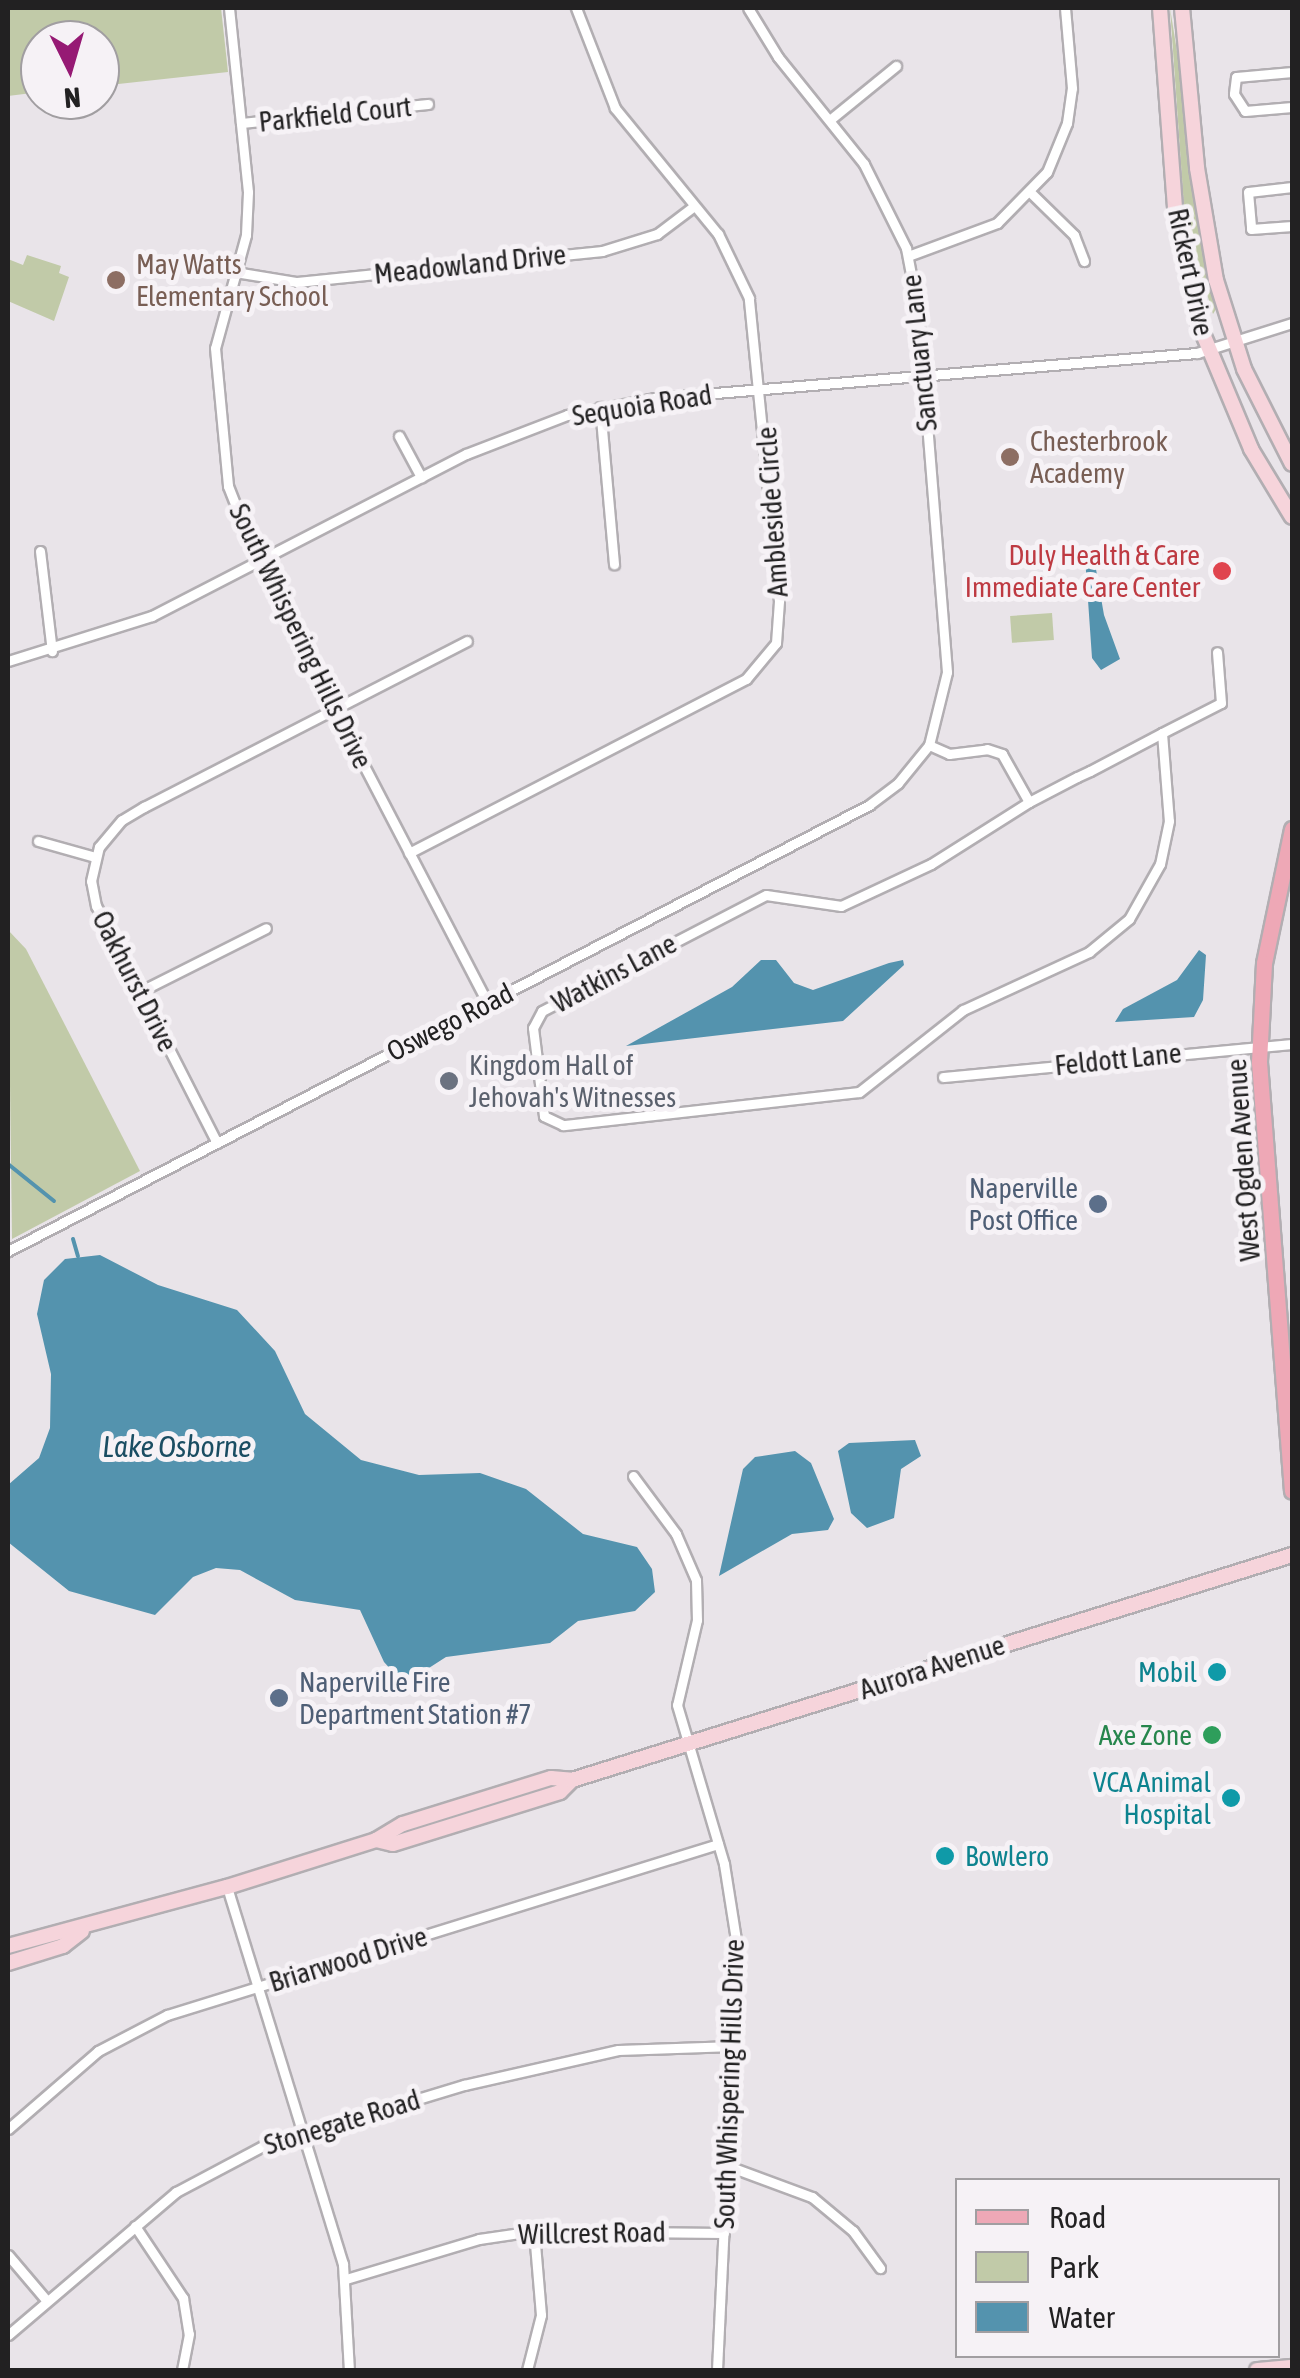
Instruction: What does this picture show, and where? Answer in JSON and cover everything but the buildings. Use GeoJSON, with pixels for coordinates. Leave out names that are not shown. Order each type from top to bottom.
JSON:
{"type":"FeatureCollection","features":[{"type":"Feature","properties":{"kind":"main road","name":"Rickert Drive"},"geometry":{"type":"LineString","coordinates":[[1160,8],[1180,246],[1209,352],[1251,448],[1292,517]]}},
{"type":"Feature","properties":{"kind":"main road","name":"Rickert Drive"},"geometry":{"type":"LineString","coordinates":[[1182,8],[1203,214],[1234,343],[1292,464]]}},
{"type":"Feature","properties":{"kind":"main road","name":"West Ogden Avenue"},"geometry":{"type":"LineString","coordinates":[[1292,829],[1269,932],[1260,1045],[1292,1491]]}},
{"type":"Feature","properties":{"kind":"main road","name":"Aurora Avenue"},"geometry":{"type":"LineString","coordinates":[[8,1946],[83,1931],[376,1840],[393,1844],[560,1792],[572,1780],[1292,1555]]}},
{"type":"Feature","properties":{"kind":"main road","name":"Aurora Avenue"},"geometry":{"type":"LineString","coordinates":[[8,1963],[63,1946],[83,1931]]}},
{"type":"Feature","properties":{"kind":"main road"},"geometry":{"type":"LineString","coordinates":[[1258,2370],[1292,2368]]}},
{"type":"Feature","properties":{"kind":"street","name":"South Whispering Hills Drive"},"geometry":{"type":"LineString","coordinates":[[230,8],[248,216],[217,334],[214,385],[228,486],[258,562],[488,1003]]}},
{"type":"Feature","properties":{"kind":"street","name":"Ambleside Circle"},"geometry":{"type":"LineString","coordinates":[[409,853],[730,687],[764,662],[776,643],[779,611],[756,325],[739,271],[694,206],[615,108],[576,8]]}},
{"type":"Feature","properties":{"kind":"street","name":"Sanctuary Lane"},"geometry":{"type":"LineString","coordinates":[[748,8],[778,57],[831,120],[876,183],[908,256],[923,375],[947,672],[929,745]]}},
{"type":"Feature","properties":{"kind":"street"},"geometry":{"type":"LineString","coordinates":[[908,256],[979,232],[1032,194],[1068,123],[1065,8]]}},
{"type":"Feature","properties":{"kind":"street"},"geometry":{"type":"LineString","coordinates":[[831,120],[896,66]]}},
{"type":"Feature","properties":{"kind":"street"},"geometry":{"type":"LineString","coordinates":[[1292,72],[1236,77],[1234,94],[1245,111],[1292,107]]}},
{"type":"Feature","properties":{"kind":"street","name":"Parkfield Court"},"geometry":{"type":"LineString","coordinates":[[242,123],[428,104]]}},
{"type":"Feature","properties":{"kind":"street"},"geometry":{"type":"LineString","coordinates":[[1292,188],[1248,192],[1251,229],[1292,226]]}},
{"type":"Feature","properties":{"kind":"street"},"geometry":{"type":"LineString","coordinates":[[1032,194],[1074,236],[1084,261]]}},
{"type":"Feature","properties":{"kind":"street","name":"Meadowland Drive"},"geometry":{"type":"LineString","coordinates":[[235,272],[298,282],[602,250],[657,234],[694,206]]}},
{"type":"Feature","properties":{"kind":"street","name":"Sequoia Road"},"geometry":{"type":"LineString","coordinates":[[8,661],[52,651],[152,616],[497,440],[600,407],[762,389],[1209,352],[1292,322]]}},
{"type":"Feature","properties":{"kind":"street"},"geometry":{"type":"LineString","coordinates":[[600,407],[614,564]]}},
{"type":"Feature","properties":{"kind":"street"},"geometry":{"type":"LineString","coordinates":[[400,436],[421,477]]}},
{"type":"Feature","properties":{"kind":"street"},"geometry":{"type":"LineString","coordinates":[[40,551],[52,651]]}},
{"type":"Feature","properties":{"kind":"street"},"geometry":{"type":"LineString","coordinates":[[38,841],[95,857],[122,820],[468,641]]}},
{"type":"Feature","properties":{"kind":"street","name":"Watkins Lane"},"geometry":{"type":"LineString","coordinates":[[1162,734],[1168,834],[1142,901],[1090,952],[963,1010],[868,1086],[848,1095],[563,1125],[548,1121],[541,1109],[533,1028],[542,1010],[766,895],[787,893],[832,906],[851,902],[930,864],[1028,802],[1221,703],[1217,652]]}},
{"type":"Feature","properties":{"kind":"street"},"geometry":{"type":"LineString","coordinates":[[929,745],[949,754],[987,749],[1002,754],[1028,802]]}},
{"type":"Feature","properties":{"kind":"street","name":"Oswego Road"},"geometry":{"type":"LineString","coordinates":[[8,1250],[869,805],[898,783],[929,745]]}},
{"type":"Feature","properties":{"kind":"street","name":"Oakhurst Drive"},"geometry":{"type":"LineString","coordinates":[[95,857],[96,906],[217,1143]]}},
{"type":"Feature","properties":{"kind":"street"},"geometry":{"type":"LineString","coordinates":[[139,992],[266,928]]}},
{"type":"Feature","properties":{"kind":"street","name":"Feldott Lane"},"geometry":{"type":"LineString","coordinates":[[943,1077],[1292,1044]]}},
{"type":"Feature","properties":{"kind":"street","name":"South Whispering Hills Drive"},"geometry":{"type":"LineString","coordinates":[[633,1476],[676,1534],[696,1580],[697,1620],[676,1692],[687,1745],[718,1844],[737,1946],[717,2370]]}},
{"type":"Feature","properties":{"kind":"street","name":"Briarwood Drive"},"geometry":{"type":"LineString","coordinates":[[8,2129],[71,2071],[130,2032],[258,1987],[718,1844]]}},
{"type":"Feature","properties":{"kind":"street"},"geometry":{"type":"LineString","coordinates":[[228,1887],[346,2279],[348,2370]]}},
{"type":"Feature","properties":{"kind":"street","name":"Stonegate Road"},"geometry":{"type":"LineString","coordinates":[[8,2334],[135,2226],[214,2168],[304,2133],[464,2085],[618,2050],[734,2046]]}},
{"type":"Feature","properties":{"kind":"street"},"geometry":{"type":"LineString","coordinates":[[728,2166],[812,2197],[853,2231],[880,2268]]}},
{"type":"Feature","properties":{"kind":"street"},"geometry":{"type":"LineString","coordinates":[[135,2226],[184,2298],[189,2334],[182,2370]]}},
{"type":"Feature","properties":{"kind":"street"},"geometry":{"type":"LineString","coordinates":[[527,2370],[541,2315],[534,2230]]}},
{"type":"Feature","properties":{"kind":"street","name":"Willcrest Road"},"geometry":{"type":"LineString","coordinates":[[346,2279],[479,2239],[534,2230],[724,2233]]}},
{"type":"Feature","properties":{"kind":"street"},"geometry":{"type":"LineString","coordinates":[[8,2254],[48,2301]]}},
{"type":"Feature","properties":{"kind":"green space"},"geometry":{"type":"Polygon","coordinates":[[[8,8],[221,8],[228,72],[120,84],[120,20],[20,20],[20,94],[8,96],[8,8]]]}},
{"type":"Feature","properties":{"kind":"green space"},"geometry":{"type":"Polygon","coordinates":[[[1170,8],[1218,306],[1213,314],[1185,221],[1170,8]]]}},
{"type":"Feature","properties":{"kind":"green space"},"geometry":{"type":"Polygon","coordinates":[[[27,255],[61,266],[59,273],[69,277],[54,321],[8,301],[8,259],[23,265],[27,255]]]}},
{"type":"Feature","properties":{"kind":"green space"},"geometry":{"type":"Polygon","coordinates":[[[1052,613],[1054,640],[1012,643],[1010,616],[1052,613]]]}},
{"type":"Feature","properties":{"kind":"green space"},"geometry":{"type":"Polygon","coordinates":[[[8,930],[26,949],[140,1171],[12,1239],[8,930]]]}},
{"type":"Feature","properties":{"kind":"water"},"geometry":{"type":"Polygon","coordinates":[[[1093,552],[1104,615],[1120,659],[1101,670],[1092,658],[1085,557],[1093,552]]]}},
{"type":"Feature","properties":{"kind":"water"},"geometry":{"type":"Polygon","coordinates":[[[1199,950],[1206,955],[1203,1000],[1194,1017],[1115,1022],[1123,1009],[1177,980],[1199,950]]]}},
{"type":"Feature","properties":{"kind":"water"},"geometry":{"type":"Polygon","coordinates":[[[761,960],[776,960],[794,983],[813,990],[889,963],[903,960],[904,965],[843,1021],[626,1046],[732,987],[761,960]]]}},
{"type":"Feature","properties":{"kind":"water","name":"Lake Osborne"},"geometry":{"type":"Polygon","coordinates":[[[100,1255],[158,1285],[237,1310],[275,1351],[305,1414],[361,1460],[419,1475],[480,1473],[526,1489],[583,1534],[637,1547],[652,1569],[655,1592],[635,1611],[578,1621],[550,1643],[446,1657],[404,1684],[384,1662],[360,1610],[295,1600],[240,1570],[216,1568],[193,1577],[155,1615],[69,1591],[8,1542],[8,1485],[39,1458],[50,1428],[51,1374],[37,1314],[44,1280],[65,1259],[100,1255]]]}},
{"type":"Feature","properties":{"kind":"water"},"geometry":{"type":"Polygon","coordinates":[[[915,1440],[921,1456],[901,1469],[894,1518],[867,1528],[851,1513],[838,1451],[849,1443],[915,1440]]]}},
{"type":"Feature","properties":{"kind":"water"},"geometry":{"type":"Polygon","coordinates":[[[795,1451],[811,1463],[834,1519],[828,1530],[792,1534],[719,1576],[743,1469],[755,1457],[795,1451]]]}},
{"type":"Feature","properties":{"kind":"waterway"},"geometry":{"type":"LineString","coordinates":[[8,1164],[54,1201]]}},
{"type":"Feature","properties":{"kind":"waterway"},"geometry":{"type":"LineString","coordinates":[[73,1239],[78,1256]]}},
{"type":"Feature","properties":{"kind":"place","name":"May Watts Elementary School"},"geometry":{"type":"Point","coordinates":[116,280]}},
{"type":"Feature","properties":{"kind":"place","name":"Chesterbrook Academy"},"geometry":{"type":"Point","coordinates":[1010,457]}},
{"type":"Feature","properties":{"kind":"place","name":"Duly Health & Care Immediate Care Center"},"geometry":{"type":"Point","coordinates":[1222,571]}},
{"type":"Feature","properties":{"kind":"place","name":"Kingdom Hall of Jehovah's Witnesses"},"geometry":{"type":"Point","coordinates":[449,1081]}},
{"type":"Feature","properties":{"kind":"place","name":"Naperville Post Office"},"geometry":{"type":"Point","coordinates":[1098,1204]}},
{"type":"Feature","properties":{"kind":"place","name":"Mobil"},"geometry":{"type":"Point","coordinates":[1217,1672]}},
{"type":"Feature","properties":{"kind":"place","name":"Naperville Fire Department Station #7"},"geometry":{"type":"Point","coordinates":[279,1698]}},
{"type":"Feature","properties":{"kind":"place","name":"Axe Zone"},"geometry":{"type":"Point","coordinates":[1212,1735]}},
{"type":"Feature","properties":{"kind":"place","name":"VCA Animal Hospital"},"geometry":{"type":"Point","coordinates":[1231,1798]}},
{"type":"Feature","properties":{"kind":"place","name":"Bowlero"},"geometry":{"type":"Point","coordinates":[945,1856]}}]}
